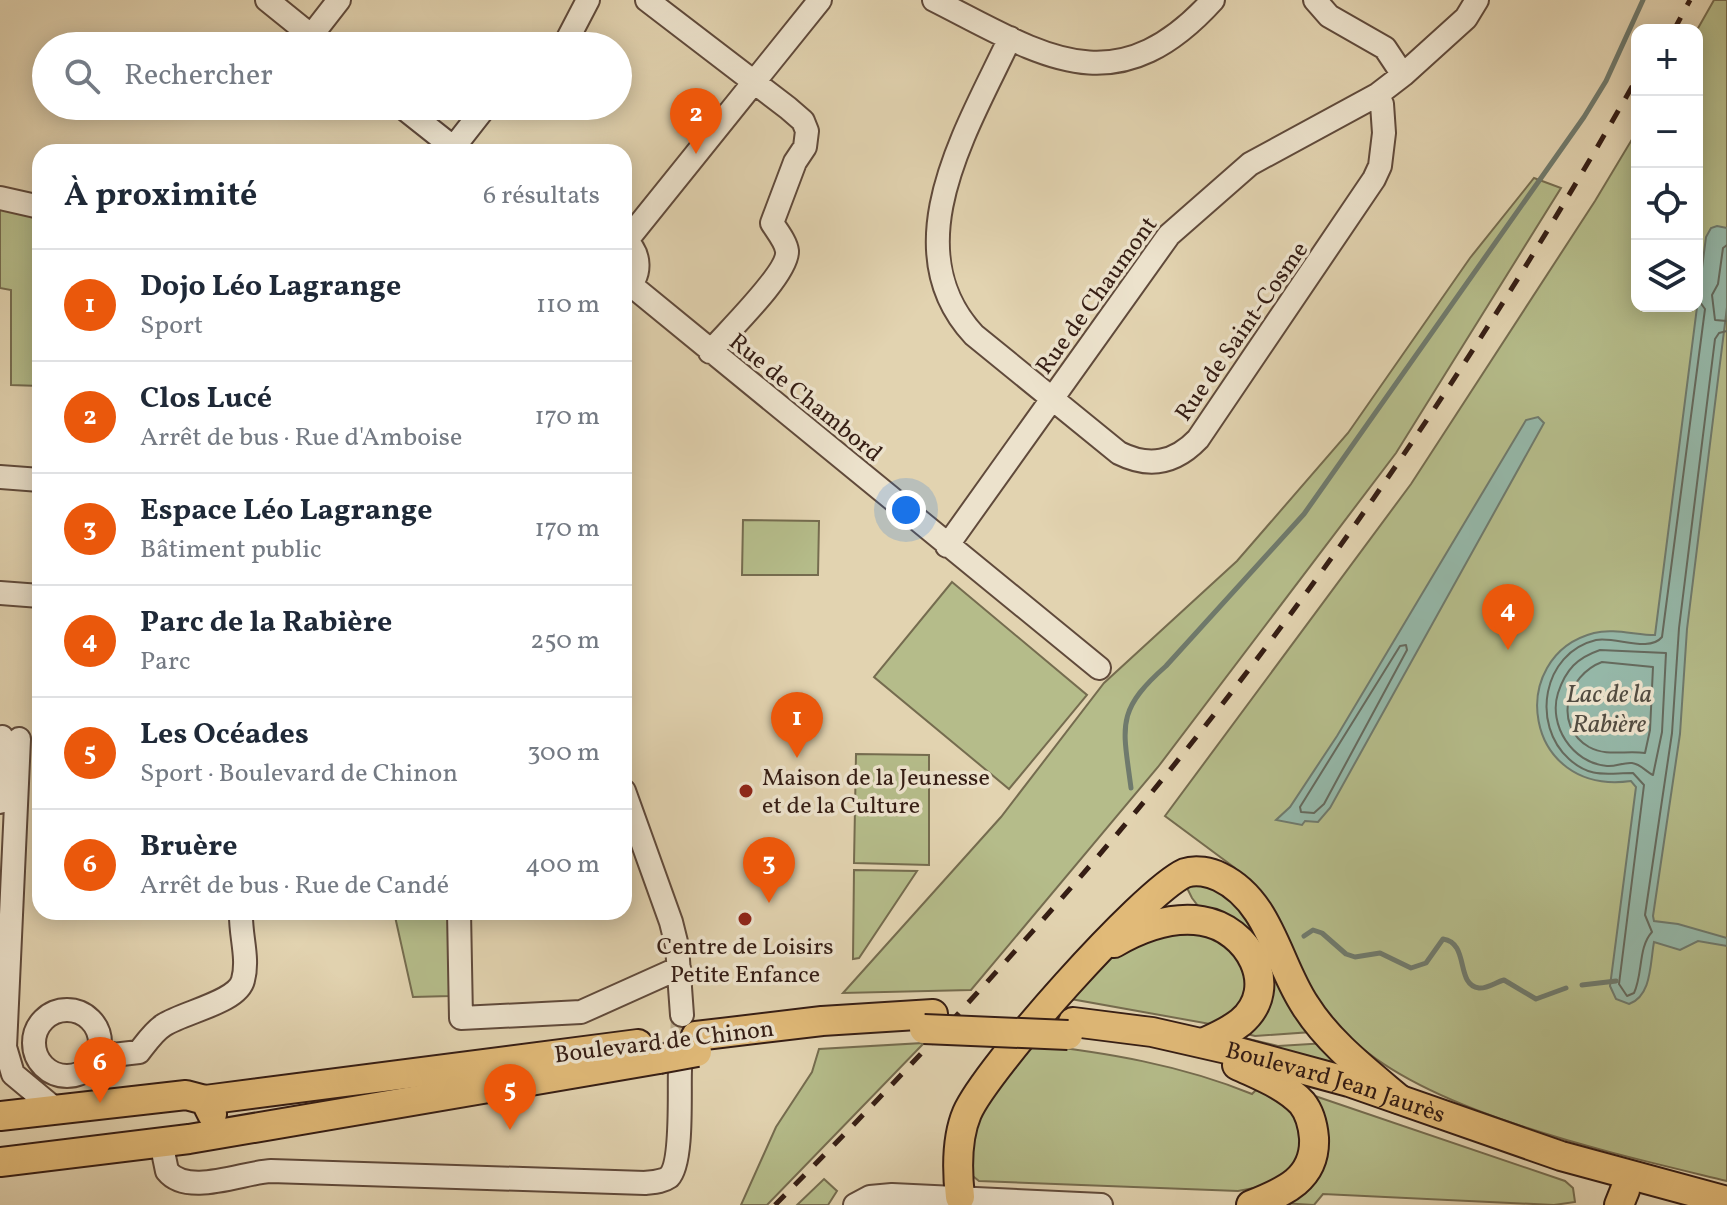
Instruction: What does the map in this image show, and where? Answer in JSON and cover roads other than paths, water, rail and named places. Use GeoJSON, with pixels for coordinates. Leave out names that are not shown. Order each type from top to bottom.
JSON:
{"type":"FeatureCollection","features":[{"type":"Feature","properties":{"kind":"main road"},"geometry":{"type":"LineString","coordinates":[[960,1197],[961,1135],[979,1090],[1140,907],[1177,879],[1196,871],[1209,873],[1242,891],[1258,910],[1306,1008],[1342,1049],[1399,1099]]}},
{"type":"Feature","properties":{"kind":"main road"},"geometry":{"type":"LineString","coordinates":[[1177,879],[1184,900],[1200,921]]}},
{"type":"Feature","properties":{"kind":"main road"},"geometry":{"type":"LineString","coordinates":[[1100,951],[1149,926],[1200,921],[1222,926],[1244,942],[1257,967],[1259,987],[1253,1007],[1240,1023],[1203,1043]]}},
{"type":"Feature","properties":{"kind":"main road","name":"Boulevard Jean Jaurès"},"geometry":{"type":"LineString","coordinates":[[929,1021],[1070,1029],[1203,1043],[1399,1099],[1576,1160],[1727,1201]]}},
{"type":"Feature","properties":{"kind":"main road","name":"Boulevard de Chinon"},"geometry":{"type":"LineString","coordinates":[[0,1116],[176,1095],[205,1100],[679,1046],[814,1036],[929,1021]]}},
{"type":"Feature","properties":{"kind":"main road","name":"Boulevard Jean Jaurès"},"geometry":{"type":"LineString","coordinates":[[1070,1029],[1183,1052],[1316,1087],[1622,1197],[1686,1205]]}},
{"type":"Feature","properties":{"kind":"main road","name":"Boulevard de Chinon"},"geometry":{"type":"LineString","coordinates":[[0,1162],[202,1135],[679,1046]]}},
{"type":"Feature","properties":{"kind":"main road"},"geometry":{"type":"LineString","coordinates":[[1237,1065],[1289,1092],[1305,1108],[1313,1130],[1313,1153],[1302,1178],[1285,1192],[1251,1205]]}},
{"type":"Feature","properties":{"kind":"main road"},"geometry":{"type":"LineString","coordinates":[[202,1135],[212,1120],[212,1110],[205,1100]]}},
{"type":"Feature","properties":{"kind":"street"},"geometry":{"type":"LineString","coordinates":[[267,0],[307,32]]}},
{"type":"Feature","properties":{"kind":"street"},"geometry":{"type":"LineString","coordinates":[[323,32],[339,0]]}},
{"type":"Feature","properties":{"kind":"street"},"geometry":{"type":"LineString","coordinates":[[571,32],[588,0]]}},
{"type":"Feature","properties":{"kind":"street"},"geometry":{"type":"LineString","coordinates":[[647,0],[803,121],[807,131],[805,147],[795,162],[772,223],[787,250],[785,260],[768,286],[710,352]]}},
{"type":"Feature","properties":{"kind":"street"},"geometry":{"type":"LineString","coordinates":[[632,231],[820,0]]}},
{"type":"Feature","properties":{"kind":"street"},"geometry":{"type":"LineString","coordinates":[[934,0],[1010,38],[1073,63],[1112,64],[1164,41],[1213,0]]}},
{"type":"Feature","properties":{"kind":"street"},"geometry":{"type":"LineString","coordinates":[[1315,0],[1329,16],[1385,48],[1403,75]]}},
{"type":"Feature","properties":{"kind":"street","name":"Rue de Chaumont"},"geometry":{"type":"LineString","coordinates":[[947,546],[1150,258],[1194,210],[1250,164],[1377,95],[1466,18],[1477,0]]}},
{"type":"Feature","properties":{"kind":"street","name":"Rue de Saint-Cosme"},"geometry":{"type":"LineString","coordinates":[[1010,38],[948,171],[939,213],[944,285],[956,314],[974,335],[1131,459],[1166,461],[1190,448],[1211,423],[1374,179],[1380,166],[1384,133],[1382,104],[1377,95]]}},
{"type":"Feature","properties":{"kind":"street"},"geometry":{"type":"LineString","coordinates":[[418,120],[447,144]]}},
{"type":"Feature","properties":{"kind":"street"},"geometry":{"type":"LineString","coordinates":[[458,144],[476,120]]}},
{"type":"Feature","properties":{"kind":"street"},"geometry":{"type":"LineString","coordinates":[[0,198],[32,205]]}},
{"type":"Feature","properties":{"kind":"street"},"geometry":{"type":"LineString","coordinates":[[632,250],[638,259],[638,271],[632,280]]}},
{"type":"Feature","properties":{"kind":"street","name":"Rue de Chambord"},"geometry":{"type":"LineString","coordinates":[[632,292],[1099,668]]}},
{"type":"Feature","properties":{"kind":"street"},"geometry":{"type":"LineString","coordinates":[[0,477],[32,479]]}},
{"type":"Feature","properties":{"kind":"street"},"geometry":{"type":"LineString","coordinates":[[0,593],[32,595]]}},
{"type":"Feature","properties":{"kind":"street"},"geometry":{"type":"LineString","coordinates":[[0,802],[15,737]]}},
{"type":"Feature","properties":{"kind":"street"},"geometry":{"type":"LineString","coordinates":[[15,737],[18,932],[6,1057],[20,1083],[55,1109]]}},
{"type":"Feature","properties":{"kind":"street"},"geometry":{"type":"LineString","coordinates":[[632,813],[663,897],[679,968],[679,1046]]}},
{"type":"Feature","properties":{"kind":"street"},"geometry":{"type":"LineString","coordinates":[[100,1048],[113,1055],[139,1052],[161,1026],[200,1006],[225,1000],[242,985],[246,964],[241,920]]}},
{"type":"Feature","properties":{"kind":"street"},"geometry":{"type":"LineString","coordinates":[[459,920],[461,1018],[581,1012],[679,968]]}},
{"type":"Feature","properties":{"kind":"street","name":"Boulevard de Chinon"},"geometry":{"type":"LineString","coordinates":[[161,1142],[167,1171],[185,1181],[219,1182],[271,1171],[645,1183],[663,1181],[671,1175],[676,1160],[679,1046]]}},
{"type":"Feature","properties":{"kind":"street"},"geometry":{"type":"LineString","coordinates":[[855,1205],[880,1195],[1098,1205]]}},
{"type":"Feature","properties":{"kind":"water","name":"Lac de la Rabière"},"geometry":{"type":"Polygon","coordinates":[[[1711,228],[1727,228],[1727,307],[1687,629],[1680,734],[1653,916],[1654,921],[1678,924],[1727,938],[1727,946],[1698,941],[1680,950],[1654,942],[1646,986],[1637,1000],[1629,1004],[1616,999],[1610,986],[1636,787],[1631,781],[1595,780],[1567,767],[1548,747],[1539,721],[1538,694],[1547,668],[1566,647],[1601,632],[1655,635],[1696,312],[1703,312],[1706,237],[1711,228]]]}},
{"type":"Feature","properties":{"kind":"water"},"geometry":{"type":"Polygon","coordinates":[[[1538,417],[1544,423],[1330,808],[1318,822],[1305,821],[1302,825],[1276,820],[1290,807],[1337,736],[1526,420],[1538,417]]]}},
{"type":"Feature","properties":{"kind":"waterway"},"geometry":{"type":"LineString","coordinates":[[1131,788],[1125,734],[1130,708],[1138,695],[1304,514],[1584,117],[1606,81],[1643,0]]}},
{"type":"Feature","properties":{"kind":"waterway"},"geometry":{"type":"LineString","coordinates":[[1304,936],[1313,930],[1322,933],[1346,954],[1355,957],[1380,953],[1411,968],[1426,963],[1443,939],[1457,948],[1467,980],[1479,988],[1504,980],[1536,999],[1566,988]]}},
{"type":"Feature","properties":{"kind":"waterway"},"geometry":{"type":"LineString","coordinates":[[1582,985],[1616,981]]}},
{"type":"Feature","properties":{"kind":"tunnel"},"geometry":{"type":"LineString","coordinates":[[680,1069],[682,1015]]}},
{"type":"Feature","properties":{"kind":"railway"},"geometry":{"type":"LineString","coordinates":[[1677,24],[1690,0]]}},
{"type":"Feature","properties":{"kind":"railway"},"geometry":{"type":"LineString","coordinates":[[775,1205],[911,1064],[1043,920],[1128,821],[1268,644],[1335,553],[1462,367],[1631,88]]}},
{"type":"Feature","properties":{"kind":"place","name":"Clos Lucé"},"geometry":{"type":"Point","coordinates":[696,154]}},
{"type":"Feature","properties":{"kind":"place","name":"Parc de la Rabière"},"geometry":{"type":"Point","coordinates":[1508,650]}},
{"type":"Feature","properties":{"kind":"place","name":"Dojo Léo Lagrange"},"geometry":{"type":"Point","coordinates":[797,758]}},
{"type":"Feature","properties":{"kind":"place","name":"Maison de la Jeunesse et de la Culture"},"geometry":{"type":"Point","coordinates":[746,791]}},
{"type":"Feature","properties":{"kind":"place","name":"Espace Léo Lagrange"},"geometry":{"type":"Point","coordinates":[769,903]}},
{"type":"Feature","properties":{"kind":"place","name":"Centre de Loisirs Petite Enfance"},"geometry":{"type":"Point","coordinates":[745,919]}},
{"type":"Feature","properties":{"kind":"place","name":"Bruère"},"geometry":{"type":"Point","coordinates":[100,1103]}},
{"type":"Feature","properties":{"kind":"place","name":"Les Océades"},"geometry":{"type":"Point","coordinates":[510,1130]}}]}
